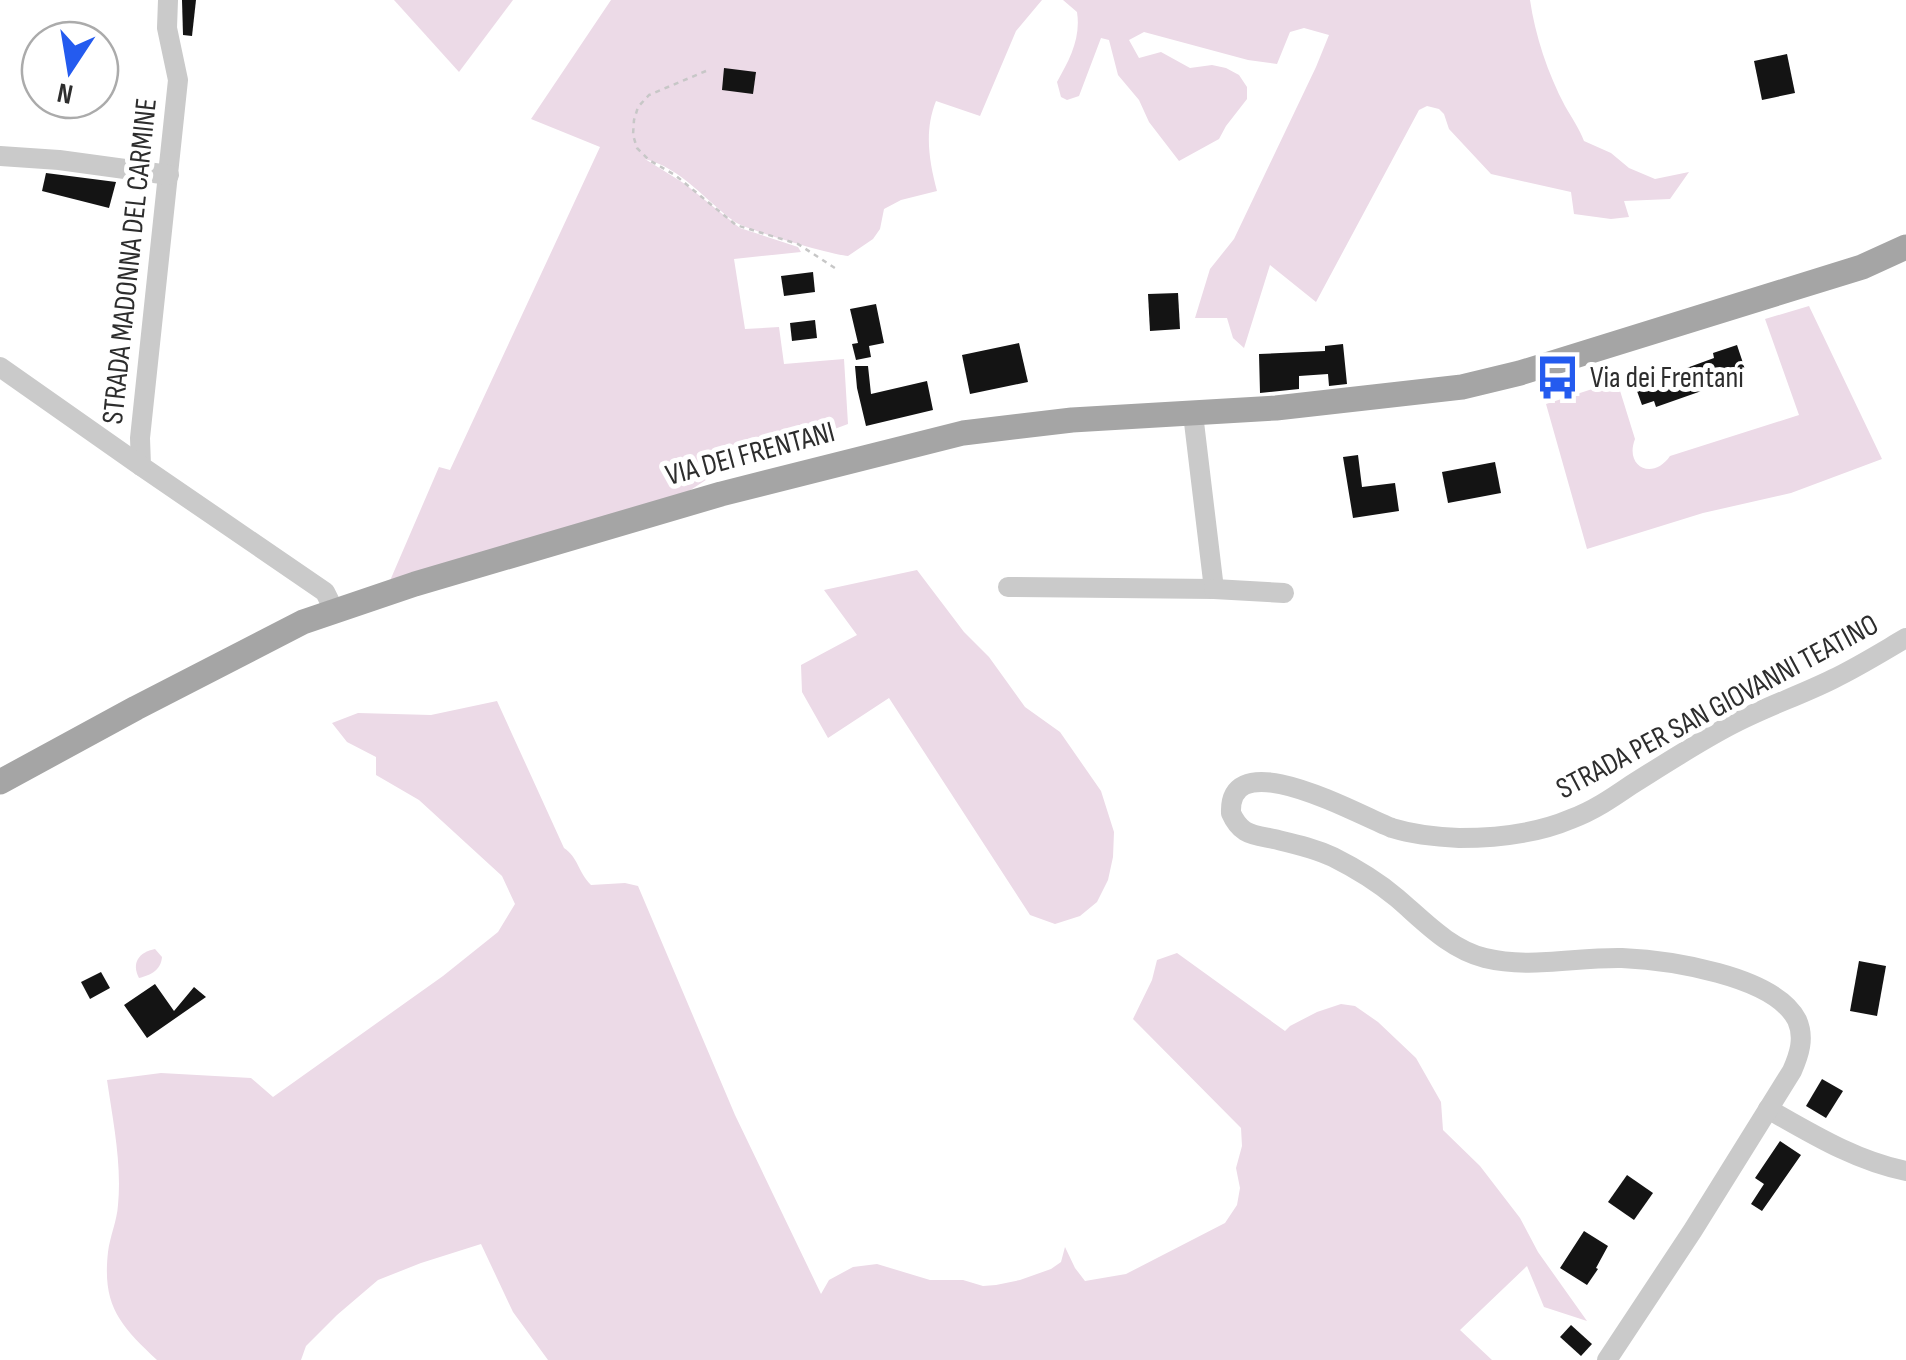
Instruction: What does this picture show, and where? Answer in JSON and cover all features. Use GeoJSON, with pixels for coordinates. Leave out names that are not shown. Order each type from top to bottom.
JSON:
{"type":"FeatureCollection","features":[{"type":"Feature","properties":{"kind":"main road","name":"VIA DEI FRENTANI"},"geometry":{"type":"LineString","coordinates":[[0,782],[270,638],[334,610],[720,494],[963,432],[1276,408],[1462,387],[1520,373],[1862,267],[1906,246]]}},
{"type":"Feature","properties":{"kind":"street","name":"STRADA MADONNA DEL CARMINE"},"geometry":{"type":"LineString","coordinates":[[168,0],[167,28],[178,80],[140,438],[141,466],[325,592],[334,610]]}},
{"type":"Feature","properties":{"kind":"street"},"geometry":{"type":"LineString","coordinates":[[0,156],[170,175]]}},
{"type":"Feature","properties":{"kind":"street"},"geometry":{"type":"LineString","coordinates":[[0,367],[141,466]]}},
{"type":"Feature","properties":{"kind":"street"},"geometry":{"type":"LineString","coordinates":[[1193,414],[1214,588]]}},
{"type":"Feature","properties":{"kind":"street"},"geometry":{"type":"LineString","coordinates":[[1008,587],[1214,588],[1284,593]]}},
{"type":"Feature","properties":{"kind":"street","name":"STRADA PER SAN GIOVANNI TEATINO"},"geometry":{"type":"LineString","coordinates":[[1607,1360],[1792,1072],[1800,1053],[1797,1021],[1771,995],[1726,975],[1677,964],[1618,958],[1518,962],[1470,954],[1378,884],[1337,859],[1304,846],[1246,832],[1230,808],[1234,794],[1249,782],[1274,782],[1412,834],[1462,838],[1532,832],[1588,812],[1702,740],[1835,678],[1906,638]]}},
{"type":"Feature","properties":{"kind":"street"},"geometry":{"type":"LineString","coordinates":[[1768,1110],[1861,1158],[1906,1171]]}},
{"type":"Feature","properties":{"kind":"path"},"geometry":{"type":"LineString","coordinates":[[706,70],[648,95],[634,120],[637,148],[736,225],[798,244],[838,270]]}},
{"type":"Feature","properties":{"kind":"shaded area"},"geometry":{"type":"Polygon","coordinates":[[[394,0],[513,0],[459,72],[394,0]]]}},
{"type":"Feature","properties":{"kind":"shaded area"},"geometry":{"type":"Polygon","coordinates":[[[611,0],[1042,0],[1016,31],[980,116],[936,101],[929,146],[937,191],[901,200],[884,209],[880,229],[873,239],[848,256],[743,226],[682,177],[645,159],[685,184],[740,228],[798,247],[801,252],[734,259],[745,329],[779,327],[784,364],[844,359],[848,424],[780,453],[718,472],[689,491],[389,583],[439,467],[450,470],[600,147],[531,119],[611,0]]]}},
{"type":"Feature","properties":{"kind":"shaded area"},"geometry":{"type":"Polygon","coordinates":[[[1063,0],[1530,0],[1548,68],[1584,141],[1655,179],[1689,172],[1670,199],[1624,201],[1629,217],[1574,214],[1571,192],[1491,174],[1449,129],[1444,114],[1427,106],[1419,110],[1316,302],[1270,265],[1244,348],[1233,338],[1227,318],[1195,318],[1210,269],[1234,239],[1329,35],[1304,28],[1290,32],[1277,64],[1144,32],[1129,40],[1139,58],[1161,52],[1190,68],[1226,68],[1239,75],[1247,87],[1247,99],[1219,139],[1179,161],[1118,75],[1109,40],[1101,38],[1079,96],[1067,100],[1061,97],[1057,82],[1073,48],[1078,22],[1077,12],[1063,0]]]}},
{"type":"Feature","properties":{"kind":"shaded area"},"geometry":{"type":"Polygon","coordinates":[[[1809,306],[1882,459],[1791,493],[1703,513],[1587,549],[1546,404],[1617,381],[1635,439],[1633,457],[1649,469],[1663,464],[1670,456],[1799,415],[1765,319],[1809,306]]]}},
{"type":"Feature","properties":{"kind":"shaded area"},"geometry":{"type":"Polygon","coordinates":[[[917,570],[1025,707],[1060,732],[1101,791],[1114,832],[1113,857],[1097,902],[1080,916],[1055,924],[1030,915],[889,698],[828,738],[802,692],[801,665],[857,635],[824,590],[917,570]]]}},
{"type":"Feature","properties":{"kind":"shaded area"},"geometry":{"type":"Polygon","coordinates":[[[497,701],[564,848],[587,880],[591,885],[638,886],[735,1115],[821,1294],[829,1280],[853,1267],[877,1264],[930,1280],[996,1285],[1051,1269],[1061,1262],[1065,1247],[1085,1281],[1126,1274],[1225,1223],[1237,1205],[1240,1188],[1236,1168],[1242,1146],[1241,1128],[1133,1019],[1157,960],[1177,953],[1285,1031],[1317,1012],[1341,1004],[1355,1006],[1378,1022],[1416,1058],[1441,1102],[1443,1130],[1480,1166],[1520,1218],[1538,1252],[1587,1321],[1544,1307],[1527,1266],[1460,1330],[1492,1360],[548,1360],[513,1312],[481,1244],[378,1280],[306,1346],[301,1360],[157,1360],[124,1325],[108,1287],[108,1252],[117,1211],[119,1174],[107,1080],[161,1073],[251,1078],[273,1097],[498,932],[515,904],[502,876],[419,800],[376,775],[376,757],[347,742],[332,723],[358,713],[431,715],[497,701]]]}},
{"type":"Feature","properties":{"kind":"shaded area"},"geometry":{"type":"Polygon","coordinates":[[[155,949],[162,957],[160,965],[139,978],[138,959],[155,949]]]}},
{"type":"Feature","properties":{"kind":"building"},"geometry":{"type":"Polygon","coordinates":[[[182,0],[196,0],[192,36],[183,35],[182,0]]]}},
{"type":"Feature","properties":{"kind":"building"},"geometry":{"type":"Polygon","coordinates":[[[1787,54],[1795,93],[1762,100],[1754,61],[1787,54]]]}},
{"type":"Feature","properties":{"kind":"building"},"geometry":{"type":"Polygon","coordinates":[[[724,68],[756,72],[753,94],[722,90],[724,68]]]}},
{"type":"Feature","properties":{"kind":"building"},"geometry":{"type":"Polygon","coordinates":[[[46,173],[116,182],[109,208],[42,191],[46,173]]]}},
{"type":"Feature","properties":{"kind":"building"},"geometry":{"type":"Polygon","coordinates":[[[813,272],[815,292],[784,296],[781,276],[813,272]]]}},
{"type":"Feature","properties":{"kind":"building"},"geometry":{"type":"Polygon","coordinates":[[[1178,293],[1180,329],[1150,331],[1148,294],[1178,293]]]}},
{"type":"Feature","properties":{"kind":"building"},"geometry":{"type":"Polygon","coordinates":[[[876,304],[884,343],[869,346],[871,357],[856,360],[852,344],[858,343],[850,309],[876,304]]]}},
{"type":"Feature","properties":{"kind":"building"},"geometry":{"type":"Polygon","coordinates":[[[815,320],[817,338],[792,341],[790,323],[815,320]]]}},
{"type":"Feature","properties":{"kind":"building"},"geometry":{"type":"Polygon","coordinates":[[[1019,343],[1028,382],[970,394],[962,355],[1019,343]]]}},
{"type":"Feature","properties":{"kind":"building"},"geometry":{"type":"Polygon","coordinates":[[[1343,344],[1347,384],[1329,386],[1328,374],[1299,376],[1299,389],[1260,393],[1259,354],[1325,351],[1325,346],[1343,344]]]}},
{"type":"Feature","properties":{"kind":"building"},"geometry":{"type":"Polygon","coordinates":[[[1737,345],[1747,375],[1656,407],[1654,401],[1642,405],[1633,380],[1660,371],[1662,377],[1737,345]]]}},
{"type":"Feature","properties":{"kind":"building"},"geometry":{"type":"Polygon","coordinates":[[[855,366],[868,366],[871,394],[927,381],[933,410],[866,426],[855,366]]]}},
{"type":"Feature","properties":{"kind":"building"},"geometry":{"type":"Polygon","coordinates":[[[1358,455],[1362,487],[1395,483],[1399,511],[1353,518],[1343,457],[1358,455]]]}},
{"type":"Feature","properties":{"kind":"building"},"geometry":{"type":"Polygon","coordinates":[[[1495,462],[1501,493],[1448,503],[1442,472],[1495,462]]]}},
{"type":"Feature","properties":{"kind":"building"},"geometry":{"type":"Polygon","coordinates":[[[1859,961],[1886,966],[1877,1016],[1850,1011],[1859,961]]]}},
{"type":"Feature","properties":{"kind":"building"},"geometry":{"type":"Polygon","coordinates":[[[101,972],[110,988],[90,999],[81,982],[101,972]]]}},
{"type":"Feature","properties":{"kind":"building"},"geometry":{"type":"Polygon","coordinates":[[[155,984],[174,1011],[194,987],[206,997],[147,1038],[124,1005],[155,984]]]}},
{"type":"Feature","properties":{"kind":"building"},"geometry":{"type":"Polygon","coordinates":[[[1822,1079],[1843,1091],[1826,1118],[1806,1106],[1822,1079]]]}},
{"type":"Feature","properties":{"kind":"building"},"geometry":{"type":"Polygon","coordinates":[[[1780,1141],[1801,1155],[1762,1211],[1751,1204],[1764,1184],[1755,1178],[1780,1141]]]}},
{"type":"Feature","properties":{"kind":"building"},"geometry":{"type":"Polygon","coordinates":[[[1627,1175],[1653,1193],[1634,1220],[1608,1202],[1627,1175]]]}},
{"type":"Feature","properties":{"kind":"building"},"geometry":{"type":"Polygon","coordinates":[[[1584,1231],[1608,1246],[1587,1285],[1560,1268],[1584,1231]]]}},
{"type":"Feature","properties":{"kind":"building"},"geometry":{"type":"Polygon","coordinates":[[[1571,1325],[1592,1344],[1581,1356],[1560,1337],[1571,1325]]]}},
{"type":"Feature","properties":{"kind":"place","name":"Via dei Frentani"},"geometry":{"type":"Point","coordinates":[1557,377]}}]}
